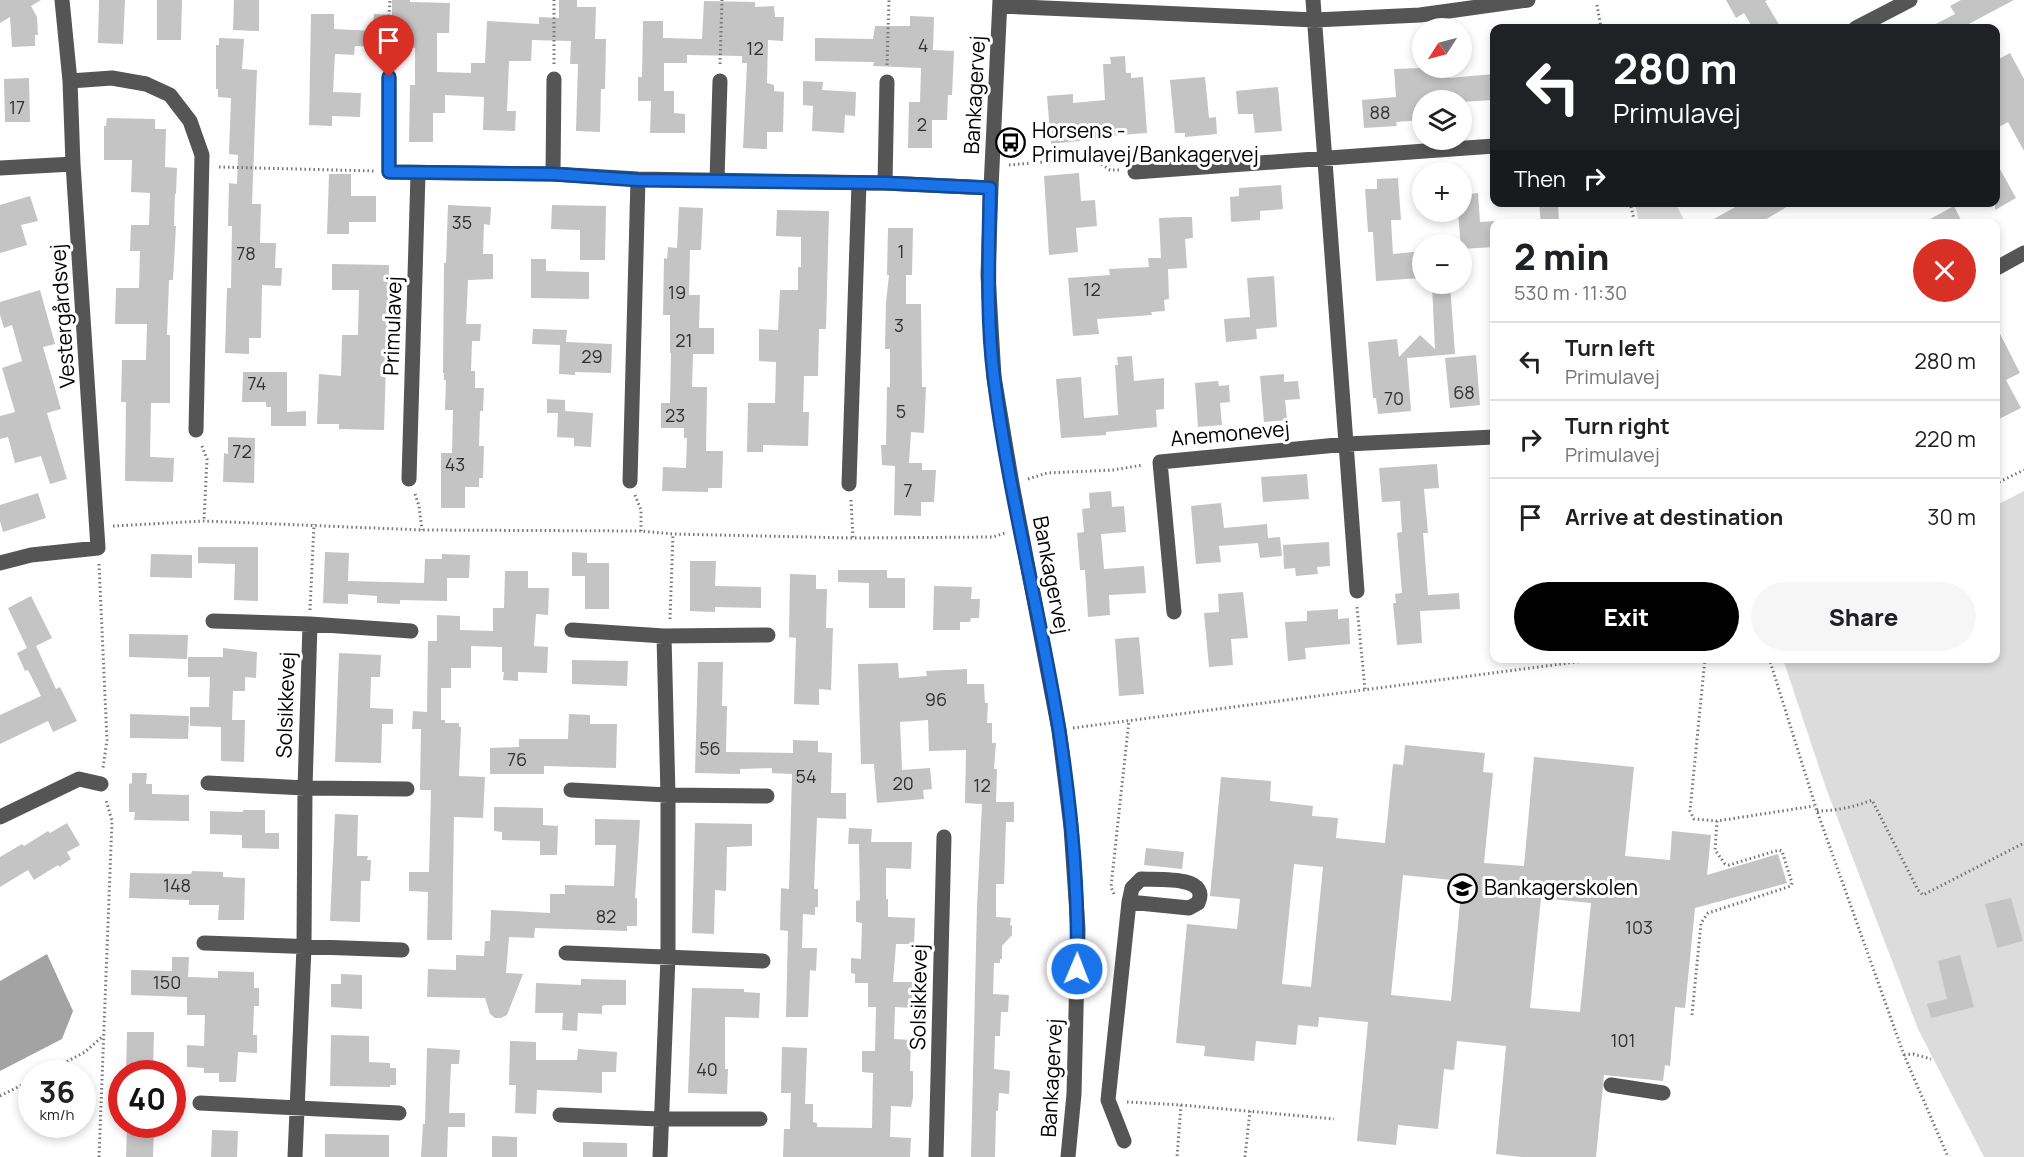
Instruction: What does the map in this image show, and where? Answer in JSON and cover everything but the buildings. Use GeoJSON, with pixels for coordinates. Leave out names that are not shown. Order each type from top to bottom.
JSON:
{"type":"FeatureCollection","features":[{"type":"Feature","properties":{"kind":"street","name":"Vestergårdsvej"},"geometry":{"type":"LineString","coordinates":[[62,0],[70,81],[73,164],[98,548]]}},
{"type":"Feature","properties":{"kind":"street"},"geometry":{"type":"LineString","coordinates":[[1313,0],[1358,591]]}},
{"type":"Feature","properties":{"kind":"street"},"geometry":{"type":"LineString","coordinates":[[1000,3],[1315,20],[1420,15],[1528,0]]}},
{"type":"Feature","properties":{"kind":"street"},"geometry":{"type":"LineString","coordinates":[[1864,24],[1910,0]]}},
{"type":"Feature","properties":{"kind":"street","name":"Bankagervej"},"geometry":{"type":"LineString","coordinates":[[1000,3],[990,188],[988,275],[994,377],[1059,730],[1071,827],[1078,929],[1074,1094],[1068,1157]]}},
{"type":"Feature","properties":{"kind":"street"},"geometry":{"type":"LineString","coordinates":[[389,77],[389,172],[553,174],[638,180],[885,183],[990,188]]}},
{"type":"Feature","properties":{"kind":"street"},"geometry":{"type":"LineString","coordinates":[[70,81],[112,78],[146,84],[170,95],[190,121],[202,155],[196,430]]}},
{"type":"Feature","properties":{"kind":"street"},"geometry":{"type":"LineString","coordinates":[[553,174],[554,79]]}},
{"type":"Feature","properties":{"kind":"street"},"geometry":{"type":"LineString","coordinates":[[717,180],[720,81]]}},
{"type":"Feature","properties":{"kind":"street"},"geometry":{"type":"LineString","coordinates":[[885,183],[887,82]]}},
{"type":"Feature","properties":{"kind":"street"},"geometry":{"type":"LineString","coordinates":[[1135,172],[1490,146]]}},
{"type":"Feature","properties":{"kind":"street"},"geometry":{"type":"LineString","coordinates":[[0,168],[73,164]]}},
{"type":"Feature","properties":{"kind":"street","name":"Primulavej"},"geometry":{"type":"LineString","coordinates":[[409,479],[418,174]]}},
{"type":"Feature","properties":{"kind":"street"},"geometry":{"type":"LineString","coordinates":[[630,481],[638,180]]}},
{"type":"Feature","properties":{"kind":"street"},"geometry":{"type":"LineString","coordinates":[[849,484],[860,183]]}},
{"type":"Feature","properties":{"kind":"street"},"geometry":{"type":"LineString","coordinates":[[2000,265],[2024,253]]}},
{"type":"Feature","properties":{"kind":"street","name":"Anemonevej"},"geometry":{"type":"LineString","coordinates":[[1174,612],[1160,462],[1347,444],[1490,437]]}},
{"type":"Feature","properties":{"kind":"street"},"geometry":{"type":"LineString","coordinates":[[0,562],[31,555],[98,548]]}},
{"type":"Feature","properties":{"kind":"street","name":"Solsikkevej"},"geometry":{"type":"LineString","coordinates":[[213,621],[310,624],[411,631]]}},
{"type":"Feature","properties":{"kind":"street","name":"Solsikkevej"},"geometry":{"type":"LineString","coordinates":[[295,1157],[304,947],[305,788],[310,624]]}},
{"type":"Feature","properties":{"kind":"street"},"geometry":{"type":"LineString","coordinates":[[572,630],[664,636],[768,635]]}},
{"type":"Feature","properties":{"kind":"street"},"geometry":{"type":"LineString","coordinates":[[660,1157],[668,957],[668,795],[664,636]]}},
{"type":"Feature","properties":{"kind":"street"},"geometry":{"type":"LineString","coordinates":[[0,817],[79,779],[101,784]]}},
{"type":"Feature","properties":{"kind":"street","name":"Solsikkevej"},"geometry":{"type":"LineString","coordinates":[[208,783],[305,788],[407,789]]}},
{"type":"Feature","properties":{"kind":"street"},"geometry":{"type":"LineString","coordinates":[[571,790],[668,795],[767,796]]}},
{"type":"Feature","properties":{"kind":"street","name":"Solsikkevej"},"geometry":{"type":"LineString","coordinates":[[936,1157],[944,837]]}},
{"type":"Feature","properties":{"kind":"street"},"geometry":{"type":"LineString","coordinates":[[1124,1141],[1108,1100],[1129,902]]}},
{"type":"Feature","properties":{"kind":"street"},"geometry":{"type":"LineString","coordinates":[[204,943],[402,950]]}},
{"type":"Feature","properties":{"kind":"street"},"geometry":{"type":"LineString","coordinates":[[566,953],[763,961]]}},
{"type":"Feature","properties":{"kind":"street"},"geometry":{"type":"LineString","coordinates":[[1611,1085],[1663,1093]]}},
{"type":"Feature","properties":{"kind":"street"},"geometry":{"type":"LineString","coordinates":[[200,1103],[399,1113]]}},
{"type":"Feature","properties":{"kind":"street"},"geometry":{"type":"LineString","coordinates":[[560,1115],[660,1119],[760,1119]]}},
{"type":"Feature","properties":{"kind":"path"},"geometry":{"type":"LineString","coordinates":[[389,77],[386,66],[390,0]]}},
{"type":"Feature","properties":{"kind":"path"},"geometry":{"type":"LineString","coordinates":[[554,0],[554,79]]}},
{"type":"Feature","properties":{"kind":"path"},"geometry":{"type":"LineString","coordinates":[[720,81],[722,0]]}},
{"type":"Feature","properties":{"kind":"path"},"geometry":{"type":"LineString","coordinates":[[887,82],[889,0]]}},
{"type":"Feature","properties":{"kind":"path"},"geometry":{"type":"LineString","coordinates":[[1597,5],[1600,24]]}},
{"type":"Feature","properties":{"kind":"path"},"geometry":{"type":"LineString","coordinates":[[992,164],[1017,166],[1092,158],[1110,170],[1135,172]]}},
{"type":"Feature","properties":{"kind":"path"},"geometry":{"type":"LineString","coordinates":[[202,167],[389,172]]}},
{"type":"Feature","properties":{"kind":"path"},"geometry":{"type":"LineString","coordinates":[[196,430],[207,459],[204,521]]}},
{"type":"Feature","properties":{"kind":"path"},"geometry":{"type":"LineString","coordinates":[[1012,484],[1047,473],[1113,470],[1160,462]]}},
{"type":"Feature","properties":{"kind":"path"},"geometry":{"type":"LineString","coordinates":[[2000,482],[2024,470]]}},
{"type":"Feature","properties":{"kind":"path"},"geometry":{"type":"LineString","coordinates":[[409,479],[419,506],[422,530]]}},
{"type":"Feature","properties":{"kind":"path"},"geometry":{"type":"LineString","coordinates":[[630,481],[641,510],[641,531]]}},
{"type":"Feature","properties":{"kind":"path"},"geometry":{"type":"LineString","coordinates":[[849,484],[854,538]]}},
{"type":"Feature","properties":{"kind":"path"},"geometry":{"type":"LineString","coordinates":[[98,526],[204,521],[422,530],[641,531],[673,534],[854,538],[993,537],[1021,528]]}},
{"type":"Feature","properties":{"kind":"path"},"geometry":{"type":"LineString","coordinates":[[310,624],[314,524]]}},
{"type":"Feature","properties":{"kind":"path"},"geometry":{"type":"LineString","coordinates":[[664,636],[670,622],[673,534]]}},
{"type":"Feature","properties":{"kind":"path"},"geometry":{"type":"LineString","coordinates":[[98,548],[106,740],[101,784],[112,820],[99,1157]]}},
{"type":"Feature","properties":{"kind":"path"},"geometry":{"type":"LineString","coordinates":[[1358,591],[1357,606],[1365,688]]}},
{"type":"Feature","properties":{"kind":"path"},"geometry":{"type":"LineString","coordinates":[[1059,730],[1567,663]]}},
{"type":"Feature","properties":{"kind":"path"},"geometry":{"type":"LineString","coordinates":[[1705,663],[1690,811],[1694,819],[1717,821],[1815,806]]}},
{"type":"Feature","properties":{"kind":"path"},"geometry":{"type":"LineString","coordinates":[[1771,663],[1816,811],[1904,1055],[1948,1157]]}},
{"type":"Feature","properties":{"kind":"path"},"geometry":{"type":"LineString","coordinates":[[1816,811],[1839,809],[1872,800],[1918,890],[1923,895],[2024,843]]}},
{"type":"Feature","properties":{"kind":"path"},"geometry":{"type":"LineString","coordinates":[[1692,1015],[1703,918],[1708,913],[1792,884],[1782,851],[1779,850],[1729,865],[1725,864],[1715,850],[1717,821]]}},
{"type":"Feature","properties":{"kind":"path"},"geometry":{"type":"LineString","coordinates":[[71,1060],[85,1053],[103,1036]]}},
{"type":"Feature","properties":{"kind":"path"},"geometry":{"type":"LineString","coordinates":[[1904,1055],[1913,1054],[1931,1059]]}},
{"type":"Feature","properties":{"kind":"path"},"geometry":{"type":"LineString","coordinates":[[0,1096],[18,1087]]}},
{"type":"Feature","properties":{"kind":"path"},"geometry":{"type":"LineString","coordinates":[[1111,1108],[1129,1101],[1334,1119]]}},
{"type":"Feature","properties":{"kind":"path"},"geometry":{"type":"LineString","coordinates":[[1177,1157],[1181,1105]]}},
{"type":"Feature","properties":{"kind":"path"},"geometry":{"type":"LineString","coordinates":[[1245,1157],[1250,1111]]}},
{"type":"Feature","properties":{"kind":"shaded area"},"geometry":{"type":"Polygon","coordinates":[[[1636,207],[1677,207],[1684,219],[1638,219],[1636,207]]]}},
{"type":"Feature","properties":{"kind":"shaded area"},"geometry":{"type":"Polygon","coordinates":[[[2024,491],[2024,1157],[1984,1157],[1918,1029],[1826,788],[1784,663],[2000,663],[2000,503],[2024,491]]]}},
{"type":"Feature","properties":{"kind":"shaded area"},"geometry":{"type":"Polygon","coordinates":[[[47,954],[73,1011],[62,1039],[0,1071],[0,981],[47,954]]]}},
{"type":"Feature","properties":{"kind":"place","name":"Horsens - Primulavej/Bankagervej"},"geometry":{"type":"Point","coordinates":[1011,143]}},
{"type":"Feature","properties":{"kind":"place","name":"Bankagerskolen"},"geometry":{"type":"Point","coordinates":[1463,888]}},
{"type":"Feature","properties":{"kind":"route"},"geometry":{"type":"LineString","coordinates":[[389,77],[389,172],[553,174],[638,180],[885,183],[990,188],[988,275],[994,377],[1059,730],[1071,827],[1078,929],[1077,969]]}}]}
